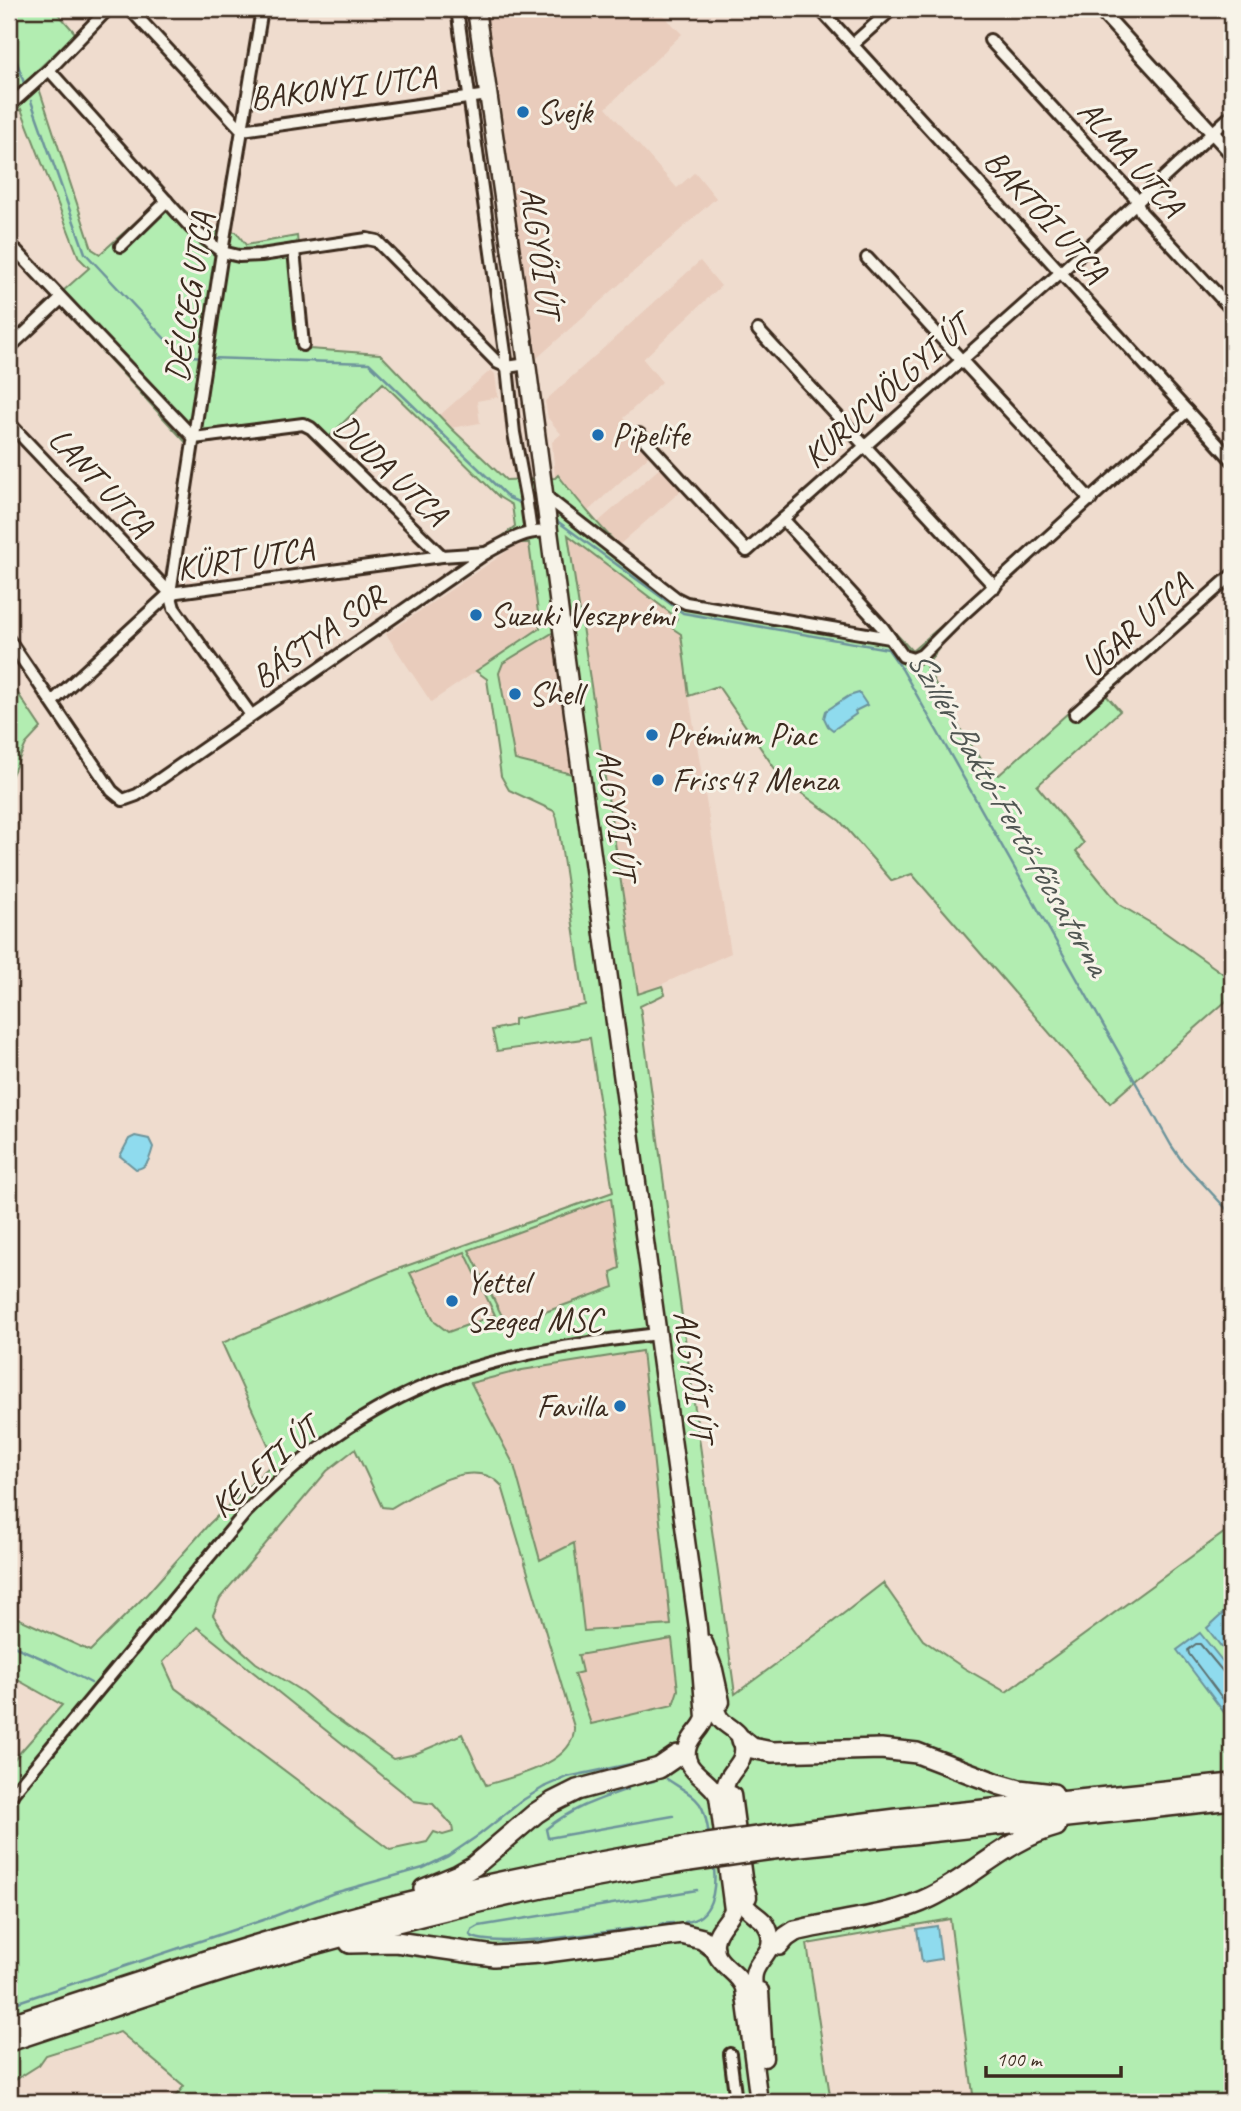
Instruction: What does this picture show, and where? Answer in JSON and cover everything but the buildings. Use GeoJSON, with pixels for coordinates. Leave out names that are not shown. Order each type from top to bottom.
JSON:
{"type":"FeatureCollection","features":[{"type":"Feature","properties":{"kind":"highway"},"geometry":{"type":"LineString","coordinates":[[747,1744],[772,1752],[881,1749],[903,1751],[929,1757],[1019,1790],[1041,1794],[1140,1793]]}},
{"type":"Feature","properties":{"kind":"highway"},"geometry":{"type":"LineString","coordinates":[[355,1918],[466,1871],[536,1813],[577,1790],[659,1768],[678,1755]]}},
{"type":"Feature","properties":{"kind":"highway"},"geometry":{"type":"LineString","coordinates":[[9,2025],[248,1948],[424,1899],[532,1874],[772,1842],[897,1819],[1232,1784]]}},
{"type":"Feature","properties":{"kind":"highway"},"geometry":{"type":"LineString","coordinates":[[772,1842],[1232,1799]]}},
{"type":"Feature","properties":{"kind":"highway"},"geometry":{"type":"LineString","coordinates":[[779,1945],[795,1931],[879,1914],[916,1903],[945,1890],[1000,1851],[1029,1835],[1119,1811]]}},
{"type":"Feature","properties":{"kind":"highway"},"geometry":{"type":"LineString","coordinates":[[9,2041],[249,1963],[463,1905],[688,1854]]}},
{"type":"Feature","properties":{"kind":"highway"},"geometry":{"type":"LineString","coordinates":[[249,1963],[286,1958],[349,1943],[376,1941],[494,1956],[540,1953],[682,1934],[710,1944]]}},
{"type":"Feature","properties":{"kind":"main road","name":"ALGYŐI ÚT"},"geometry":{"type":"LineString","coordinates":[[476,9],[527,365],[698,1628]]}},
{"type":"Feature","properties":{"kind":"main road"},"geometry":{"type":"LineString","coordinates":[[698,1628],[714,1670],[722,1714]]}},
{"type":"Feature","properties":{"kind":"main road"},"geometry":{"type":"LineString","coordinates":[[698,1628],[696,1674],[701,1723]]}},
{"type":"Feature","properties":{"kind":"main road"},"geometry":{"type":"LineString","coordinates":[[710,1944],[713,1924],[727,1904],[715,1811],[710,1796],[690,1780],[678,1755],[686,1733],[701,1723],[726,1713],[745,1730],[751,1759],[732,1790],[745,1888],[749,1898],[773,1920],[779,1945],[774,1959],[758,1971],[732,1976]]}},
{"type":"Feature","properties":{"kind":"main road"},"geometry":{"type":"LineString","coordinates":[[701,1723],[688,1745],[688,1762],[697,1774],[711,1784],[718,1796],[733,1903],[730,1917],[707,1951],[711,1962],[732,1976],[770,2102]]}},
{"type":"Feature","properties":{"kind":"main road"},"geometry":{"type":"LineString","coordinates":[[747,1744],[740,1763],[725,1787],[740,1897],[746,1908],[765,1924],[770,1934],[769,1950],[758,1971],[759,2102]]}},
{"type":"Feature","properties":{"kind":"street"},"geometry":{"type":"LineString","coordinates":[[9,106],[49,70],[108,9]]}},
{"type":"Feature","properties":{"kind":"street","name":"BAKONYI UTCA"},"geometry":{"type":"LineString","coordinates":[[130,9],[242,130],[488,95]]}},
{"type":"Feature","properties":{"kind":"street","name":"DÉLCEG UTCA"},"geometry":{"type":"LineString","coordinates":[[170,593],[262,9]]}},
{"type":"Feature","properties":{"kind":"street","name":"ALGYŐI ÚT"},"geometry":{"type":"LineString","coordinates":[[457,9],[514,433],[531,532]]}},
{"type":"Feature","properties":{"kind":"street","name":"BAKTÓI UTCA"},"geometry":{"type":"LineString","coordinates":[[820,9],[1232,460]]}},
{"type":"Feature","properties":{"kind":"street"},"geometry":{"type":"LineString","coordinates":[[853,44],[892,9]]}},
{"type":"Feature","properties":{"kind":"street"},"geometry":{"type":"LineString","coordinates":[[1099,9],[1232,155]]}},
{"type":"Feature","properties":{"kind":"street","name":"ALMA UTCA"},"geometry":{"type":"LineString","coordinates":[[990,40],[1134,196],[1142,212],[1232,310]]}},
{"type":"Feature","properties":{"kind":"street"},"geometry":{"type":"LineString","coordinates":[[49,70],[191,228],[222,252],[239,256],[367,239],[376,241],[498,363],[507,367],[527,365]]}},
{"type":"Feature","properties":{"kind":"street","name":"KURUCVÖLGYI ÚT"},"geometry":{"type":"LineString","coordinates":[[639,434],[747,551],[1060,272],[1232,114]]}},
{"type":"Feature","properties":{"kind":"street"},"geometry":{"type":"LineString","coordinates":[[121,246],[167,201]]}},
{"type":"Feature","properties":{"kind":"street"},"geometry":{"type":"LineString","coordinates":[[9,243],[194,438]]}},
{"type":"Feature","properties":{"kind":"street"},"geometry":{"type":"LineString","coordinates":[[294,250],[303,345]]}},
{"type":"Feature","properties":{"kind":"street"},"geometry":{"type":"LineString","coordinates":[[867,258],[1091,500]]}},
{"type":"Feature","properties":{"kind":"street"},"geometry":{"type":"LineString","coordinates":[[9,348],[61,299]]}},
{"type":"Feature","properties":{"kind":"street"},"geometry":{"type":"LineString","coordinates":[[758,330],[995,587]]}},
{"type":"Feature","properties":{"kind":"street"},"geometry":{"type":"LineString","coordinates":[[489,354],[504,345]]}},
{"type":"Feature","properties":{"kind":"street"},"geometry":{"type":"LineString","coordinates":[[783,519],[883,628],[903,656],[913,659],[922,655],[960,617],[1187,411]]}},
{"type":"Feature","properties":{"kind":"street","name":"LANT UTCA"},"geometry":{"type":"LineString","coordinates":[[9,423],[170,593],[174,608],[251,715]]}},
{"type":"Feature","properties":{"kind":"street","name":"DUDA UTCA"},"geometry":{"type":"LineString","coordinates":[[194,438],[303,424],[312,428],[445,555],[458,571]]}},
{"type":"Feature","properties":{"kind":"street"},"geometry":{"type":"LineString","coordinates":[[545,500],[686,603],[890,638]]}},
{"type":"Feature","properties":{"kind":"street","name":"BÁSTYA SOR"},"geometry":{"type":"LineString","coordinates":[[52,702],[112,791],[123,800],[137,795],[486,553],[509,540],[531,532],[549,530]]}},
{"type":"Feature","properties":{"kind":"street","name":"KÜRT UTCA"},"geometry":{"type":"LineString","coordinates":[[52,702],[170,593],[445,555],[486,553]]}},
{"type":"Feature","properties":{"kind":"street","name":"UGAR UTCA"},"geometry":{"type":"LineString","coordinates":[[1074,714],[1232,575]]}},
{"type":"Feature","properties":{"kind":"street"},"geometry":{"type":"LineString","coordinates":[[9,639],[52,702]]}},
{"type":"Feature","properties":{"kind":"street","name":"KELETI ÚT"},"geometry":{"type":"LineString","coordinates":[[9,1798],[238,1521],[280,1479],[319,1447],[387,1405],[460,1373],[569,1346],[657,1334]]}},
{"type":"Feature","properties":{"kind":"street"},"geometry":{"type":"LineString","coordinates":[[730,2054],[736,2102]]}},
{"type":"Feature","properties":{"kind":"shaded area"},"geometry":{"type":"Polygon","coordinates":[[[486,9],[657,9],[682,34],[606,108],[677,188],[695,172],[716,198],[537,358],[486,9]]]}},
{"type":"Feature","properties":{"kind":"shaded area"},"geometry":{"type":"Polygon","coordinates":[[[700,261],[721,286],[643,359],[662,382],[623,418],[653,452],[587,512],[559,475],[555,478],[552,442],[561,434],[548,418],[545,401],[700,261]]]}},
{"type":"Feature","properties":{"kind":"shaded area"},"geometry":{"type":"Polygon","coordinates":[[[491,370],[495,374],[498,397],[477,401],[480,423],[451,428],[439,416],[491,370]]]}},
{"type":"Feature","properties":{"kind":"shaded area"},"geometry":{"type":"Polygon","coordinates":[[[661,467],[682,490],[619,545],[597,523],[661,467]]]}},
{"type":"Feature","properties":{"kind":"shaded area"},"geometry":{"type":"Polygon","coordinates":[[[567,534],[677,618],[672,628],[681,633],[731,953],[638,995],[567,534]]]}},
{"type":"Feature","properties":{"kind":"shaded area","name":"Suzuki Veszprémi"},"geometry":{"type":"Polygon","coordinates":[[[519,543],[529,543],[540,628],[431,702],[386,634],[519,543]]]}},
{"type":"Feature","properties":{"kind":"shaded area"},"geometry":{"type":"Polygon","coordinates":[[[554,632],[573,775],[515,760],[499,673],[503,663],[554,632]]]}},
{"type":"Feature","properties":{"kind":"shaded area"},"geometry":{"type":"Polygon","coordinates":[[[612,1198],[621,1268],[614,1286],[506,1326],[468,1249],[612,1198]]]}},
{"type":"Feature","properties":{"kind":"shaded area"},"geometry":{"type":"Polygon","coordinates":[[[465,1252],[496,1315],[448,1333],[435,1322],[410,1272],[465,1252]]]}},
{"type":"Feature","properties":{"kind":"shaded area"},"geometry":{"type":"Polygon","coordinates":[[[643,1351],[671,1625],[584,1631],[574,1544],[540,1560],[514,1465],[471,1383],[522,1370],[643,1351]]]}},
{"type":"Feature","properties":{"kind":"shaded area"},"geometry":{"type":"Polygon","coordinates":[[[672,1639],[678,1690],[673,1705],[591,1725],[574,1674],[582,1672],[577,1655],[672,1639]]]}},
{"type":"Feature","properties":{"kind":"green space"},"geometry":{"type":"Polygon","coordinates":[[[9,9],[54,9],[76,34],[34,73],[92,249],[100,254],[168,193],[207,235],[218,230],[236,232],[246,245],[297,236],[309,349],[380,354],[451,428],[506,480],[555,478],[558,475],[599,525],[630,556],[681,595],[883,632],[890,627],[912,651],[998,577],[1005,585],[951,632],[926,666],[968,741],[999,775],[1098,686],[1120,711],[1037,786],[1084,843],[1076,851],[1120,905],[1156,926],[1232,980],[1232,996],[1110,1103],[912,874],[892,881],[840,821],[782,779],[718,686],[689,696],[681,634],[672,628],[677,618],[568,535],[638,994],[662,986],[665,994],[640,1006],[735,1694],[883,1583],[923,1640],[1006,1692],[1232,1527],[1232,2102],[974,2102],[950,1919],[807,1944],[831,2102],[171,2102],[184,2086],[120,2032],[46,2055],[39,2065],[9,2084],[9,1765],[62,1705],[9,1675],[9,1614],[90,1651],[147,1594],[209,1524],[271,1465],[272,1453],[222,1343],[395,1270],[613,1192],[590,1038],[497,1051],[492,1030],[514,1025],[514,1019],[585,1005],[557,818],[554,811],[509,790],[501,776],[487,679],[476,671],[540,628],[529,543],[519,543],[503,536],[515,526],[512,505],[499,497],[383,383],[322,444],[306,429],[189,446],[54,299],[89,268],[79,258],[21,109],[9,120],[9,9]],[[554,632],[503,663],[499,673],[515,760],[573,774],[554,632]],[[611,1198],[469,1250],[507,1326],[614,1287],[611,1272],[620,1268],[611,1198]],[[465,1252],[410,1273],[435,1322],[448,1332],[495,1315],[465,1252]],[[642,1351],[522,1370],[471,1383],[514,1465],[540,1560],[574,1543],[584,1631],[671,1625],[642,1351]],[[355,1449],[327,1471],[220,1598],[213,1615],[227,1637],[256,1663],[303,1692],[393,1759],[415,1754],[462,1734],[486,1785],[541,1766],[565,1750],[572,1740],[574,1727],[502,1486],[490,1477],[477,1474],[446,1479],[391,1508],[382,1507],[355,1449]],[[197,1627],[163,1662],[175,1688],[390,1850],[427,1842],[434,1832],[443,1835],[453,1832],[452,1825],[433,1804],[414,1801],[197,1627]],[[672,1639],[578,1655],[582,1672],[574,1674],[591,1724],[673,1705],[678,1690],[672,1639]]]}},
{"type":"Feature","properties":{"kind":"green space"},"geometry":{"type":"Polygon","coordinates":[[[9,680],[41,728],[26,744],[9,781],[9,680]]]}},
{"type":"Feature","properties":{"kind":"water"},"geometry":{"type":"Polygon","coordinates":[[[859,693],[867,705],[855,711],[856,714],[833,730],[828,726],[824,718],[826,711],[849,696],[859,693]]]}},
{"type":"Feature","properties":{"kind":"water"},"geometry":{"type":"Polygon","coordinates":[[[135,1136],[149,1139],[153,1147],[146,1164],[136,1169],[120,1156],[129,1139],[135,1136]]]}},
{"type":"Feature","properties":{"kind":"water"},"geometry":{"type":"Polygon","coordinates":[[[1227,1610],[1232,1616],[1232,1661],[1207,1628],[1227,1610]]]}},
{"type":"Feature","properties":{"kind":"water"},"geometry":{"type":"Polygon","coordinates":[[[1200,1633],[1232,1673],[1232,1723],[1177,1650],[1200,1633]]]}},
{"type":"Feature","properties":{"kind":"water"},"geometry":{"type":"Polygon","coordinates":[[[937,1926],[941,1959],[922,1962],[917,1929],[937,1926]]]}},
{"type":"Feature","properties":{"kind":"waterway","name":"Szillér-Baktó-Fertő-főcsatorna"},"geometry":{"type":"LineString","coordinates":[[9,39],[24,83]]}},
{"type":"Feature","properties":{"kind":"waterway","name":"Szillér-Baktó-Fertő-főcsatorna"},"geometry":{"type":"LineString","coordinates":[[31,101],[85,253],[180,355],[203,357]]}},
{"type":"Feature","properties":{"kind":"waterway","name":"Szillér-Baktó-Fertő-főcsatorna"},"geometry":{"type":"LineString","coordinates":[[209,358],[369,363],[509,498],[525,505]]}},
{"type":"Feature","properties":{"kind":"waterway","name":"Szillér-Baktó-Fertő-főcsatorna"},"geometry":{"type":"LineString","coordinates":[[553,518],[683,613],[888,649],[902,669],[1171,1145],[1182,1161],[1232,1215]]}},
{"type":"Feature","properties":{"kind":"waterway"},"geometry":{"type":"LineString","coordinates":[[9,1644],[91,1683]]}},
{"type":"Feature","properties":{"kind":"waterway"},"geometry":{"type":"LineString","coordinates":[[9,2005],[272,1917],[334,1893],[423,1868],[448,1856],[544,1787],[567,1777],[650,1760]]}},
{"type":"Feature","properties":{"kind":"waterway"},"geometry":{"type":"LineString","coordinates":[[667,1779],[697,1801],[705,1814],[709,1836]]}},
{"type":"Feature","properties":{"kind":"waterway"},"geometry":{"type":"LineString","coordinates":[[644,1783],[654,1781]]}},
{"type":"Feature","properties":{"kind":"waterway"},"geometry":{"type":"LineString","coordinates":[[628,1789],[565,1815],[546,1829],[548,1838],[673,1816]]}},
{"type":"Feature","properties":{"kind":"waterway"},"geometry":{"type":"LineString","coordinates":[[685,1922],[702,1915],[711,1902],[714,1867]]}},
{"type":"Feature","properties":{"kind":"waterway"},"geometry":{"type":"LineString","coordinates":[[646,1927],[526,1940],[501,1941],[470,1935],[472,1930],[479,1926],[697,1890]]}},
{"type":"Feature","properties":{"kind":"waterway"},"geometry":{"type":"LineString","coordinates":[[660,1924],[673,1923]]}},
{"type":"Feature","properties":{"kind":"place","name":"Svejk"},"geometry":{"type":"Point","coordinates":[523,112]}},
{"type":"Feature","properties":{"kind":"place","name":"Pipelife"},"geometry":{"type":"Point","coordinates":[598,435]}},
{"type":"Feature","properties":{"kind":"place","name":"Suzuki Veszprémi"},"geometry":{"type":"Point","coordinates":[476,615]}},
{"type":"Feature","properties":{"kind":"place","name":"Shell"},"geometry":{"type":"Point","coordinates":[515,694]}},
{"type":"Feature","properties":{"kind":"place","name":"Prémium Piac"},"geometry":{"type":"Point","coordinates":[652,735]}},
{"type":"Feature","properties":{"kind":"place","name":"Friss47 Menza"},"geometry":{"type":"Point","coordinates":[658,780]}},
{"type":"Feature","properties":{"kind":"place","name":"Yettel Szeged MSC"},"geometry":{"type":"Point","coordinates":[452,1301]}},
{"type":"Feature","properties":{"kind":"place","name":"Favilla"},"geometry":{"type":"Point","coordinates":[620,1406]}}]}
